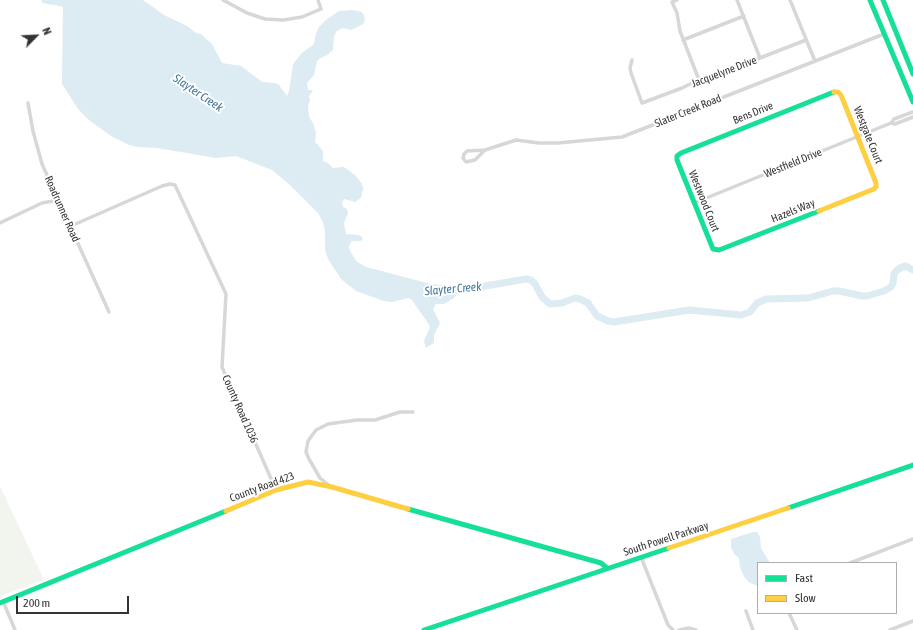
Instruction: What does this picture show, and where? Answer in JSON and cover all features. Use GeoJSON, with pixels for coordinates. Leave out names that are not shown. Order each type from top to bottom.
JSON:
{"type":"FeatureCollection","features":[{"type":"Feature","properties":{"kind":"street"},"geometry":{"type":"LineString","coordinates":[[223,0],[247,13],[265,19],[283,20],[302,17],[321,9],[318,0]]}},
{"type":"Feature","properties":{"kind":"street"},"geometry":{"type":"LineString","coordinates":[[677,0],[672,2],[677,13],[683,40],[699,80]]}},
{"type":"Feature","properties":{"kind":"street"},"geometry":{"type":"LineString","coordinates":[[737,0],[760,58]]}},
{"type":"Feature","properties":{"kind":"street"},"geometry":{"type":"LineString","coordinates":[[790,0],[815,61]]}},
{"type":"Feature","properties":{"kind":"street"},"geometry":{"type":"LineString","coordinates":[[870,0],[913,102]]}},
{"type":"Feature","properties":{"kind":"street"},"geometry":{"type":"LineString","coordinates":[[883,0],[913,74]]}},
{"type":"Feature","properties":{"kind":"street"},"geometry":{"type":"LineString","coordinates":[[683,40],[744,16]]}},
{"type":"Feature","properties":{"kind":"street","name":"Slater Creek Road"},"geometry":{"type":"LineString","coordinates":[[485,150],[475,160],[466,162],[463,158],[467,151],[485,150],[516,140],[546,143],[622,137],[884,34]]}},
{"type":"Feature","properties":{"kind":"street","name":"Jacquelyne Drive"},"geometry":{"type":"LineString","coordinates":[[632,60],[630,68],[631,73],[642,103],[806,40]]}},
{"type":"Feature","properties":{"kind":"street","name":"Bens Drive"},"geometry":{"type":"LineString","coordinates":[[677,156],[681,153],[834,92],[838,92]]}},
{"type":"Feature","properties":{"kind":"street","name":"Westgate Court"},"geometry":{"type":"LineString","coordinates":[[838,92],[841,95],[858,137],[876,183],[876,187]]}},
{"type":"Feature","properties":{"kind":"street","name":"Roadrunner Road"},"geometry":{"type":"LineString","coordinates":[[28,103],[33,131],[42,164],[109,312]]}},
{"type":"Feature","properties":{"kind":"street","name":"Westfield Drive"},"geometry":{"type":"LineString","coordinates":[[694,203],[858,137],[891,123],[894,119],[913,112]]}},
{"type":"Feature","properties":{"kind":"street","name":"Westfield Drive"},"geometry":{"type":"LineString","coordinates":[[891,123],[895,124],[913,117]]}},
{"type":"Feature","properties":{"kind":"street","name":"Westwood Court"},"geometry":{"type":"LineString","coordinates":[[677,156],[677,160],[713,250],[716,251]]}},
{"type":"Feature","properties":{"kind":"street","name":"County Road 1036"},"geometry":{"type":"LineString","coordinates":[[71,226],[168,184],[174,184],[226,294],[222,367],[276,490]]}},
{"type":"Feature","properties":{"kind":"street","name":"Hazels Way"},"geometry":{"type":"LineString","coordinates":[[716,251],[876,187]]}},
{"type":"Feature","properties":{"kind":"street"},"geometry":{"type":"LineString","coordinates":[[0,223],[42,203],[58,200]]}},
{"type":"Feature","properties":{"kind":"street"},"geometry":{"type":"LineString","coordinates":[[332,488],[328,483],[322,480],[309,459],[306,449],[308,441],[318,428],[328,424],[381,418],[404,412],[412,412]]}},
{"type":"Feature","properties":{"kind":"street","name":"South Powell Parkway"},"geometry":{"type":"LineString","coordinates":[[424,630],[913,465]]}},
{"type":"Feature","properties":{"kind":"street"},"geometry":{"type":"LineString","coordinates":[[312,483],[316,479],[317,472]]}},
{"type":"Feature","properties":{"kind":"street","name":"County Road 423"},"geometry":{"type":"LineString","coordinates":[[2,602],[276,490],[292,485],[312,483],[601,563],[607,568]]}},
{"type":"Feature","properties":{"kind":"street"},"geometry":{"type":"LineString","coordinates":[[853,562],[913,539]]}},
{"type":"Feature","properties":{"kind":"street"},"geometry":{"type":"LineString","coordinates":[[641,557],[668,625],[673,630]]}},
{"type":"Feature","properties":{"kind":"street"},"geometry":{"type":"LineString","coordinates":[[2,602],[15,630]]}},
{"type":"Feature","properties":{"kind":"street"},"geometry":{"type":"LineString","coordinates":[[746,611],[753,630]]}},
{"type":"Feature","properties":{"kind":"street"},"geometry":{"type":"LineString","coordinates":[[789,614],[797,630]]}},
{"type":"Feature","properties":{"kind":"street"},"geometry":{"type":"LineString","coordinates":[[890,630],[913,621]]}},
{"type":"Feature","properties":{"kind":"street"},"geometry":{"type":"LineString","coordinates":[[679,630],[689,628],[696,630]]}},
{"type":"Feature","properties":{"kind":"shaded area"},"geometry":{"type":"Polygon","coordinates":[[[0,486],[44,580],[0,596],[0,486]]]}},
{"type":"Feature","properties":{"kind":"water"},"geometry":{"type":"Polygon","coordinates":[[[63,0],[143,0],[164,15],[187,26],[196,33],[201,34],[212,44],[222,63],[241,66],[262,82],[275,83],[279,85],[287,96],[293,64],[302,53],[314,44],[319,27],[327,19],[339,11],[352,10],[362,12],[365,20],[363,24],[351,30],[343,28],[337,31],[334,36],[333,50],[317,61],[314,75],[307,83],[308,90],[313,91],[309,96],[309,117],[313,123],[316,133],[315,142],[323,151],[323,161],[328,163],[333,168],[343,167],[347,169],[356,176],[362,184],[363,189],[361,198],[355,202],[344,199],[342,203],[343,207],[347,209],[348,213],[344,223],[346,234],[359,235],[363,239],[361,241],[352,241],[349,246],[350,251],[357,262],[366,267],[431,284],[452,286],[455,288],[457,294],[454,298],[444,304],[436,304],[433,309],[440,323],[434,335],[434,343],[426,348],[424,341],[430,327],[411,299],[408,298],[392,302],[384,301],[356,291],[341,279],[328,259],[325,250],[325,231],[323,222],[318,213],[290,185],[272,170],[236,156],[216,158],[129,145],[111,136],[89,120],[78,109],[62,84],[63,0]]]}},
{"type":"Feature","properties":{"kind":"water"},"geometry":{"type":"Polygon","coordinates":[[[753,532],[757,532],[760,537],[761,548],[769,562],[757,562],[757,586],[750,583],[745,578],[740,568],[739,558],[734,554],[731,547],[731,539],[753,532]]]}},
{"type":"Feature","properties":{"kind":"waterway","name":"Slayter Creek"},"geometry":{"type":"LineString","coordinates":[[45,0],[63,3],[71,8]]}},
{"type":"Feature","properties":{"kind":"waterway","name":"Slayter Creek"},"geometry":{"type":"LineString","coordinates":[[447,292],[526,279],[531,280],[535,284],[542,297],[550,304],[562,303],[575,298],[580,299],[588,303],[597,316],[614,322],[689,310],[741,315],[750,312],[757,303],[766,299],[808,298],[833,291],[867,296],[884,291],[891,287],[894,274],[902,267],[906,266],[913,270]]}},
{"type":"Feature","properties":{"kind":"traffic: fast"},"geometry":{"type":"LineString","coordinates":[[870,0],[913,102]]}},
{"type":"Feature","properties":{"kind":"traffic: fast"},"geometry":{"type":"LineString","coordinates":[[883,0],[913,74]]}},
{"type":"Feature","properties":{"kind":"traffic: fast"},"geometry":{"type":"LineString","coordinates":[[819,211],[719,250],[713,249],[677,160],[677,156],[681,153],[834,92]]}},
{"type":"Feature","properties":{"kind":"traffic: fast"},"geometry":{"type":"LineString","coordinates":[[788,508],[913,465]]}},
{"type":"Feature","properties":{"kind":"traffic: fast"},"geometry":{"type":"LineString","coordinates":[[408,509],[601,563],[607,568]]}},
{"type":"Feature","properties":{"kind":"traffic: fast"},"geometry":{"type":"LineString","coordinates":[[0,603],[226,511]]}},
{"type":"Feature","properties":{"kind":"traffic: fast"},"geometry":{"type":"LineString","coordinates":[[424,630],[669,548]]}},
{"type":"Feature","properties":{"kind":"traffic: slow"},"geometry":{"type":"LineString","coordinates":[[819,211],[876,187],[876,183],[841,95],[838,92],[834,92]]}},
{"type":"Feature","properties":{"kind":"traffic: slow"},"geometry":{"type":"LineString","coordinates":[[226,511],[276,490],[308,482],[332,487],[408,509]]}},
{"type":"Feature","properties":{"kind":"traffic: slow"},"geometry":{"type":"LineString","coordinates":[[669,548],[788,508]]}}]}
